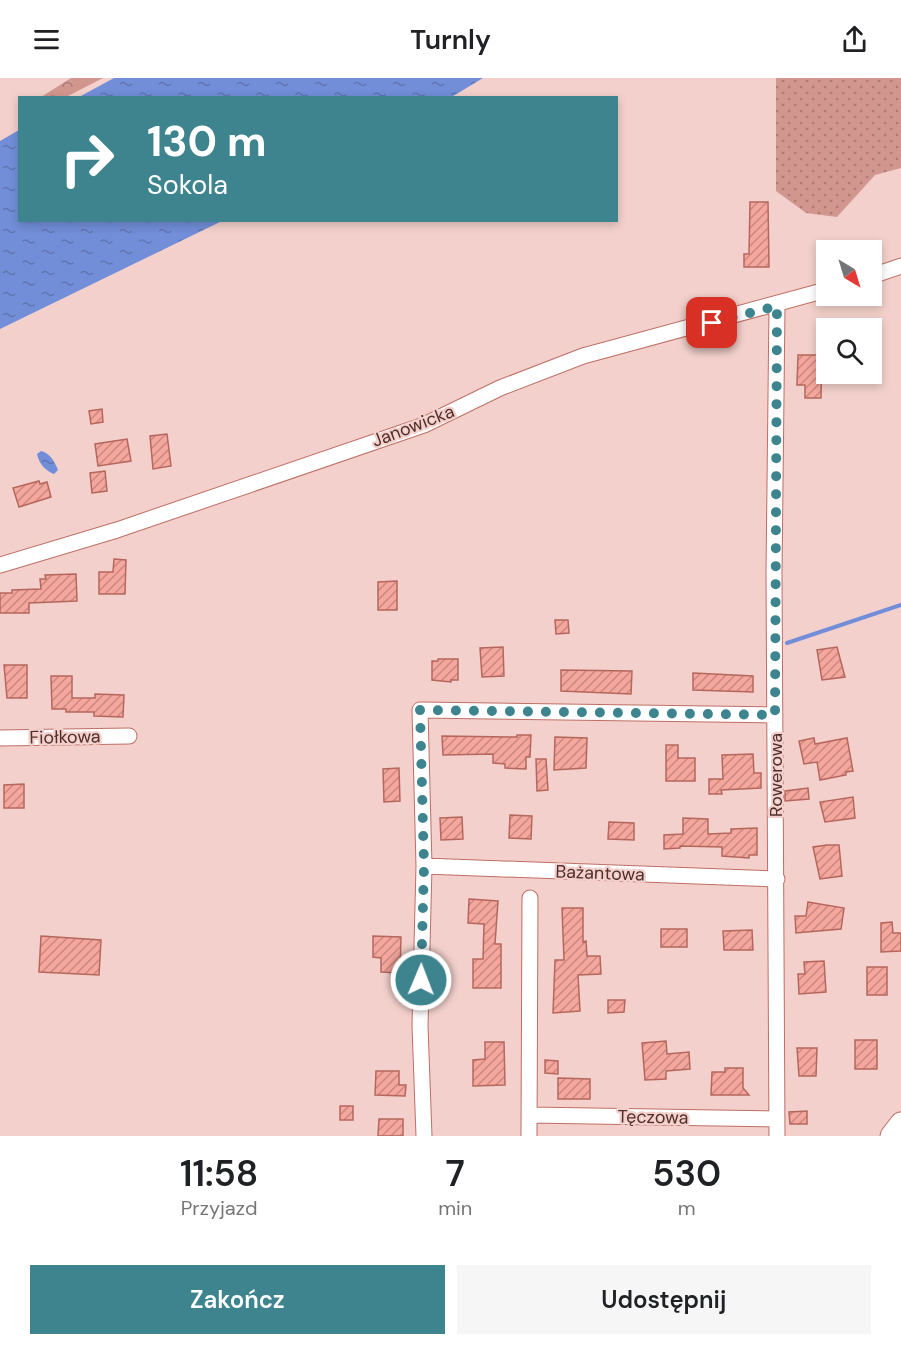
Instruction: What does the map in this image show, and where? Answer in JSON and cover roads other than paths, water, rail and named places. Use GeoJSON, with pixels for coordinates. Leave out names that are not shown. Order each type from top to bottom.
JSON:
{"type":"FeatureCollection","features":[{"type":"Feature","properties":{"kind":"street"},"geometry":{"type":"LineString","coordinates":[[882,273],[901,266]]}},
{"type":"Feature","properties":{"kind":"street","name":"Janowicka"},"geometry":{"type":"LineString","coordinates":[[0,565],[117,530],[424,425],[500,388],[583,356],[777,306],[816,293]]}},
{"type":"Feature","properties":{"kind":"street","name":"Rowerowa"},"geometry":{"type":"LineString","coordinates":[[777,306],[775,715],[777,1136]]}},
{"type":"Feature","properties":{"kind":"street"},"geometry":{"type":"LineString","coordinates":[[424,1136],[420,1026],[424,866],[420,710],[775,715]]}},
{"type":"Feature","properties":{"kind":"street","name":"Fiołkowa"},"geometry":{"type":"LineString","coordinates":[[0,738],[129,736]]}},
{"type":"Feature","properties":{"kind":"street","name":"Bażantowa"},"geometry":{"type":"LineString","coordinates":[[424,866],[777,879]]}},
{"type":"Feature","properties":{"kind":"street"},"geometry":{"type":"LineString","coordinates":[[529,1136],[530,898]]}},
{"type":"Feature","properties":{"kind":"street","name":"Tęczowa"},"geometry":{"type":"LineString","coordinates":[[529,1115],[777,1119]]}},
{"type":"Feature","properties":{"kind":"street"},"geometry":{"type":"LineString","coordinates":[[891,1136],[901,1123]]}},
{"type":"Feature","properties":{"kind":"water"},"geometry":{"type":"Polygon","coordinates":[[[114,78],[483,78],[453,96],[81,96],[114,78]]]}},
{"type":"Feature","properties":{"kind":"water"},"geometry":{"type":"Polygon","coordinates":[[[18,131],[18,222],[220,222],[0,329],[0,141],[18,131]]]}},
{"type":"Feature","properties":{"kind":"water"},"geometry":{"type":"Polygon","coordinates":[[[41,451],[50,456],[55,464],[58,470],[54,474],[39,461],[37,454],[41,451]]]}},
{"type":"Feature","properties":{"kind":"waterway"},"geometry":{"type":"LineString","coordinates":[[787,643],[901,605]]}}]}
